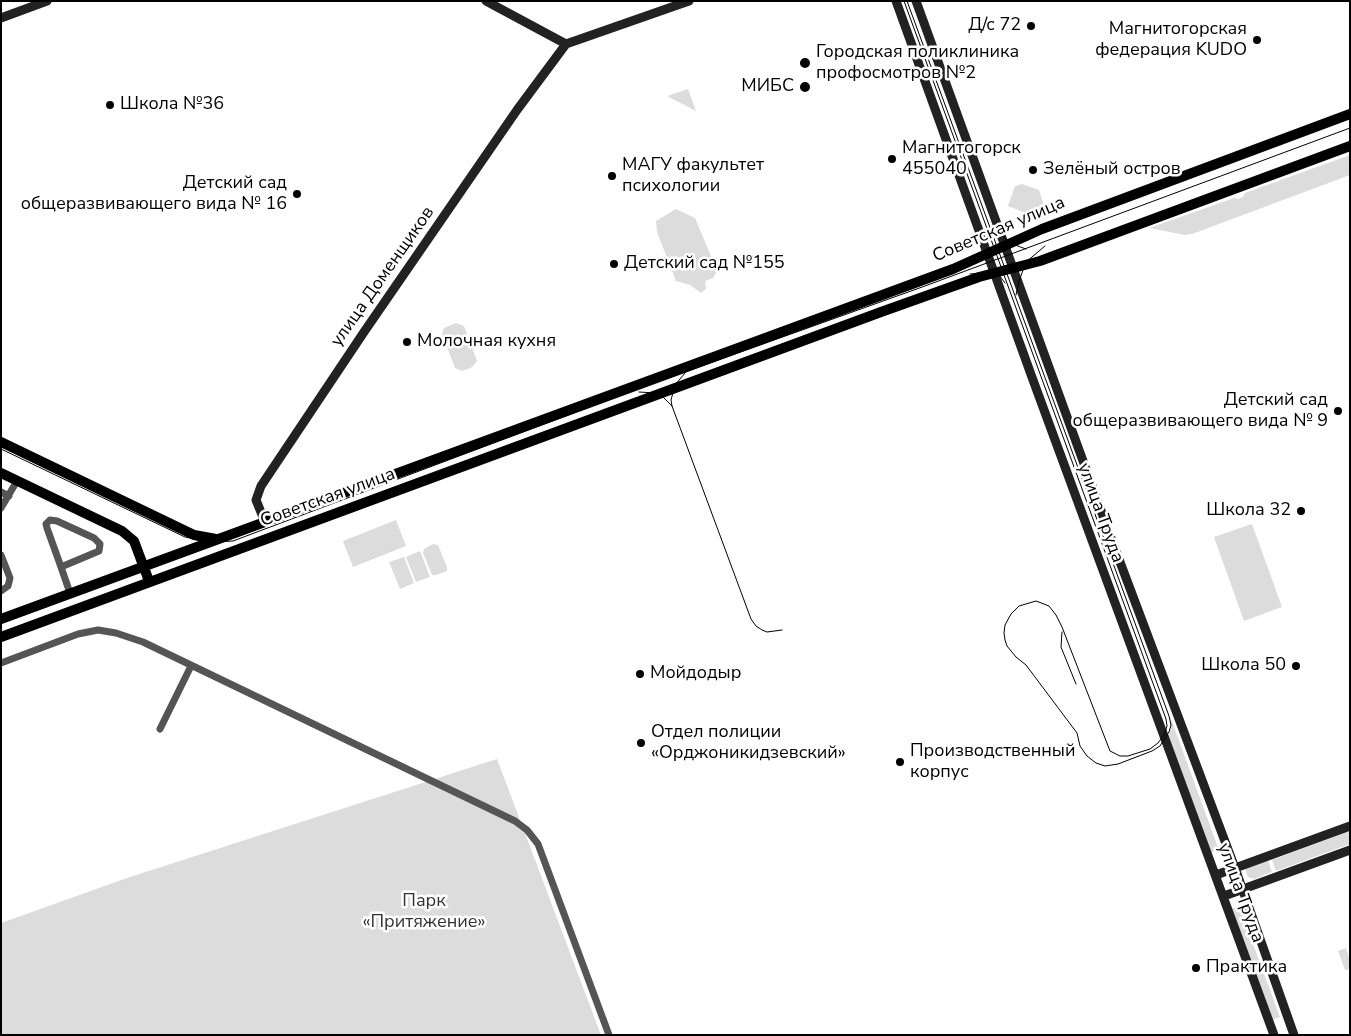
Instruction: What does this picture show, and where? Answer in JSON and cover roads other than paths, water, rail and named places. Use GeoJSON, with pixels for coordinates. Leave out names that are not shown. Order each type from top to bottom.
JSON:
{"type":"FeatureCollection","features":[{"type":"Feature","properties":{"kind":"main road"},"geometry":{"type":"LineString","coordinates":[[1,18],[47,1]]}},
{"type":"Feature","properties":{"kind":"main road"},"geometry":{"type":"LineString","coordinates":[[486,1],[566,44],[689,1]]}},
{"type":"Feature","properties":{"kind":"main road","name":"улица Труда"},"geometry":{"type":"LineString","coordinates":[[896,1],[1274,1035]]}},
{"type":"Feature","properties":{"kind":"main road","name":"улица Труда"},"geometry":{"type":"LineString","coordinates":[[916,1],[1111,538],[1235,868],[1294,1035]]}},
{"type":"Feature","properties":{"kind":"main road","name":"улица Доменщиков"},"geometry":{"type":"LineString","coordinates":[[270,537],[256,500],[261,486],[364,332],[517,110],[566,44]]}},
{"type":"Feature","properties":{"kind":"main road","name":"Советская улица"},"geometry":{"type":"LineString","coordinates":[[1,619],[953,269],[1085,212],[1350,114]]}},
{"type":"Feature","properties":{"kind":"main road","name":"Советская улица"},"geometry":{"type":"LineString","coordinates":[[1,637],[889,309],[995,272],[1061,254],[1350,146]]}},
{"type":"Feature","properties":{"kind":"main road"},"geometry":{"type":"LineString","coordinates":[[660,377],[666,391]]}},
{"type":"Feature","properties":{"kind":"main road"},"geometry":{"type":"LineString","coordinates":[[1,442],[194,534],[217,539]]}},
{"type":"Feature","properties":{"kind":"main road"},"geometry":{"type":"LineString","coordinates":[[1,473],[122,530],[134,541],[149,581]]}},
{"type":"Feature","properties":{"kind":"main road"},"geometry":{"type":"LineString","coordinates":[[1216,875],[1350,826]]}},
{"type":"Feature","properties":{"kind":"main road"},"geometry":{"type":"LineString","coordinates":[[1224,896],[1350,850]]}},
{"type":"Feature","properties":{"kind":"street"},"geometry":{"type":"LineString","coordinates":[[1,508],[17,481]]}},
{"type":"Feature","properties":{"kind":"street"},"geometry":{"type":"LineString","coordinates":[[1,492],[9,496]]}},
{"type":"Feature","properties":{"kind":"street"},"geometry":{"type":"LineString","coordinates":[[60,567],[100,552],[100,544],[94,538],[57,521],[50,520],[46,524],[46,528],[60,567],[70,593]]}},
{"type":"Feature","properties":{"kind":"street"},"geometry":{"type":"LineString","coordinates":[[1,555],[10,582],[1,591]]}},
{"type":"Feature","properties":{"kind":"street"},"geometry":{"type":"LineString","coordinates":[[1,663],[78,634],[98,630],[116,633],[143,642],[506,817],[527,830],[538,844],[609,1035]]}},
{"type":"Feature","properties":{"kind":"street"},"geometry":{"type":"LineString","coordinates":[[160,729],[192,666]]}},
{"type":"Feature","properties":{"kind":"tram line"},"geometry":{"type":"LineString","coordinates":[[904,1],[1166,719],[1167,726],[1164,735],[1150,749],[1128,756],[1120,756],[1110,751],[1062,627],[1049,606],[1036,601],[1019,606],[1011,614],[1005,625],[1005,640],[1007,646],[1026,665],[1077,733],[1080,746],[1087,756],[1096,763],[1105,766],[1118,764],[1160,746],[1169,732],[1171,725],[1169,716],[907,1]]}},
{"type":"Feature","properties":{"kind":"tram line"},"geometry":{"type":"LineString","coordinates":[[1,449],[185,537],[211,542],[233,541],[640,388],[925,286],[1350,128]]}},
{"type":"Feature","properties":{"kind":"tram line"},"geometry":{"type":"LineString","coordinates":[[990,228],[1015,245],[1026,249]]}},
{"type":"Feature","properties":{"kind":"tram line"},"geometry":{"type":"LineString","coordinates":[[1016,295],[1026,262],[1045,246]]}},
{"type":"Feature","properties":{"kind":"tram line"},"geometry":{"type":"LineString","coordinates":[[970,274],[994,272],[1005,283]]}},
{"type":"Feature","properties":{"kind":"tram line"},"geometry":{"type":"LineString","coordinates":[[672,406],[671,400],[675,385],[685,373]]}},
{"type":"Feature","properties":{"kind":"tram line"},"geometry":{"type":"LineString","coordinates":[[639,392],[655,393],[662,396],[672,406],[751,619],[756,626],[767,632],[782,630]]}},
{"type":"Feature","properties":{"kind":"tram line"},"geometry":{"type":"LineString","coordinates":[[1062,632],[1061,647],[1076,684]]}},
{"type":"Feature","properties":{"kind":"place","name":"Д/с 72"},"geometry":{"type":"Point","coordinates":[1031,26]}},
{"type":"Feature","properties":{"kind":"place","name":"Магнитогорская федерация KUDO"},"geometry":{"type":"Point","coordinates":[1257,40]}},
{"type":"Feature","properties":{"kind":"place","name":"Городская поликлиника профосмотров №2"},"geometry":{"type":"Point","coordinates":[805,63]}},
{"type":"Feature","properties":{"kind":"place","name":"МИБС"},"geometry":{"type":"Point","coordinates":[805,87]}},
{"type":"Feature","properties":{"kind":"place","name":"Школа №36"},"geometry":{"type":"Point","coordinates":[110,105]}},
{"type":"Feature","properties":{"kind":"place","name":"Магнитогорск 455040"},"geometry":{"type":"Point","coordinates":[892,159]}},
{"type":"Feature","properties":{"kind":"place","name":"Зелёный остров"},"geometry":{"type":"Point","coordinates":[1033,170]}},
{"type":"Feature","properties":{"kind":"place","name":"МАГУ факультет психологии"},"geometry":{"type":"Point","coordinates":[612,176]}},
{"type":"Feature","properties":{"kind":"place","name":"Детский сад общеразвивающего вида № 16"},"geometry":{"type":"Point","coordinates":[297,194]}},
{"type":"Feature","properties":{"kind":"place","name":"Детский сад №155"},"geometry":{"type":"Point","coordinates":[614,264]}},
{"type":"Feature","properties":{"kind":"place","name":"Молочная кухня"},"geometry":{"type":"Point","coordinates":[407,342]}},
{"type":"Feature","properties":{"kind":"place","name":"Детский сад общеразвивающего вида № 9"},"geometry":{"type":"Point","coordinates":[1338,411]}},
{"type":"Feature","properties":{"kind":"place","name":"Школа 32"},"geometry":{"type":"Point","coordinates":[1301,511]}},
{"type":"Feature","properties":{"kind":"place","name":"Школа 50"},"geometry":{"type":"Point","coordinates":[1296,666]}},
{"type":"Feature","properties":{"kind":"place","name":"Мойдодыр"},"geometry":{"type":"Point","coordinates":[640,674]}},
{"type":"Feature","properties":{"kind":"place","name":"Отдел полиции «Орджоникидзевский»"},"geometry":{"type":"Point","coordinates":[641,743]}},
{"type":"Feature","properties":{"kind":"place","name":"Производственный корпус"},"geometry":{"type":"Point","coordinates":[900,762]}},
{"type":"Feature","properties":{"kind":"place","name":"Практика"},"geometry":{"type":"Point","coordinates":[1196,968]}},
{"type":"Feature","properties":{"kind":"park label","name":"Парк «Притяжение»"},"geometry":{"type":"Point","coordinates":[424,912]}}]}
